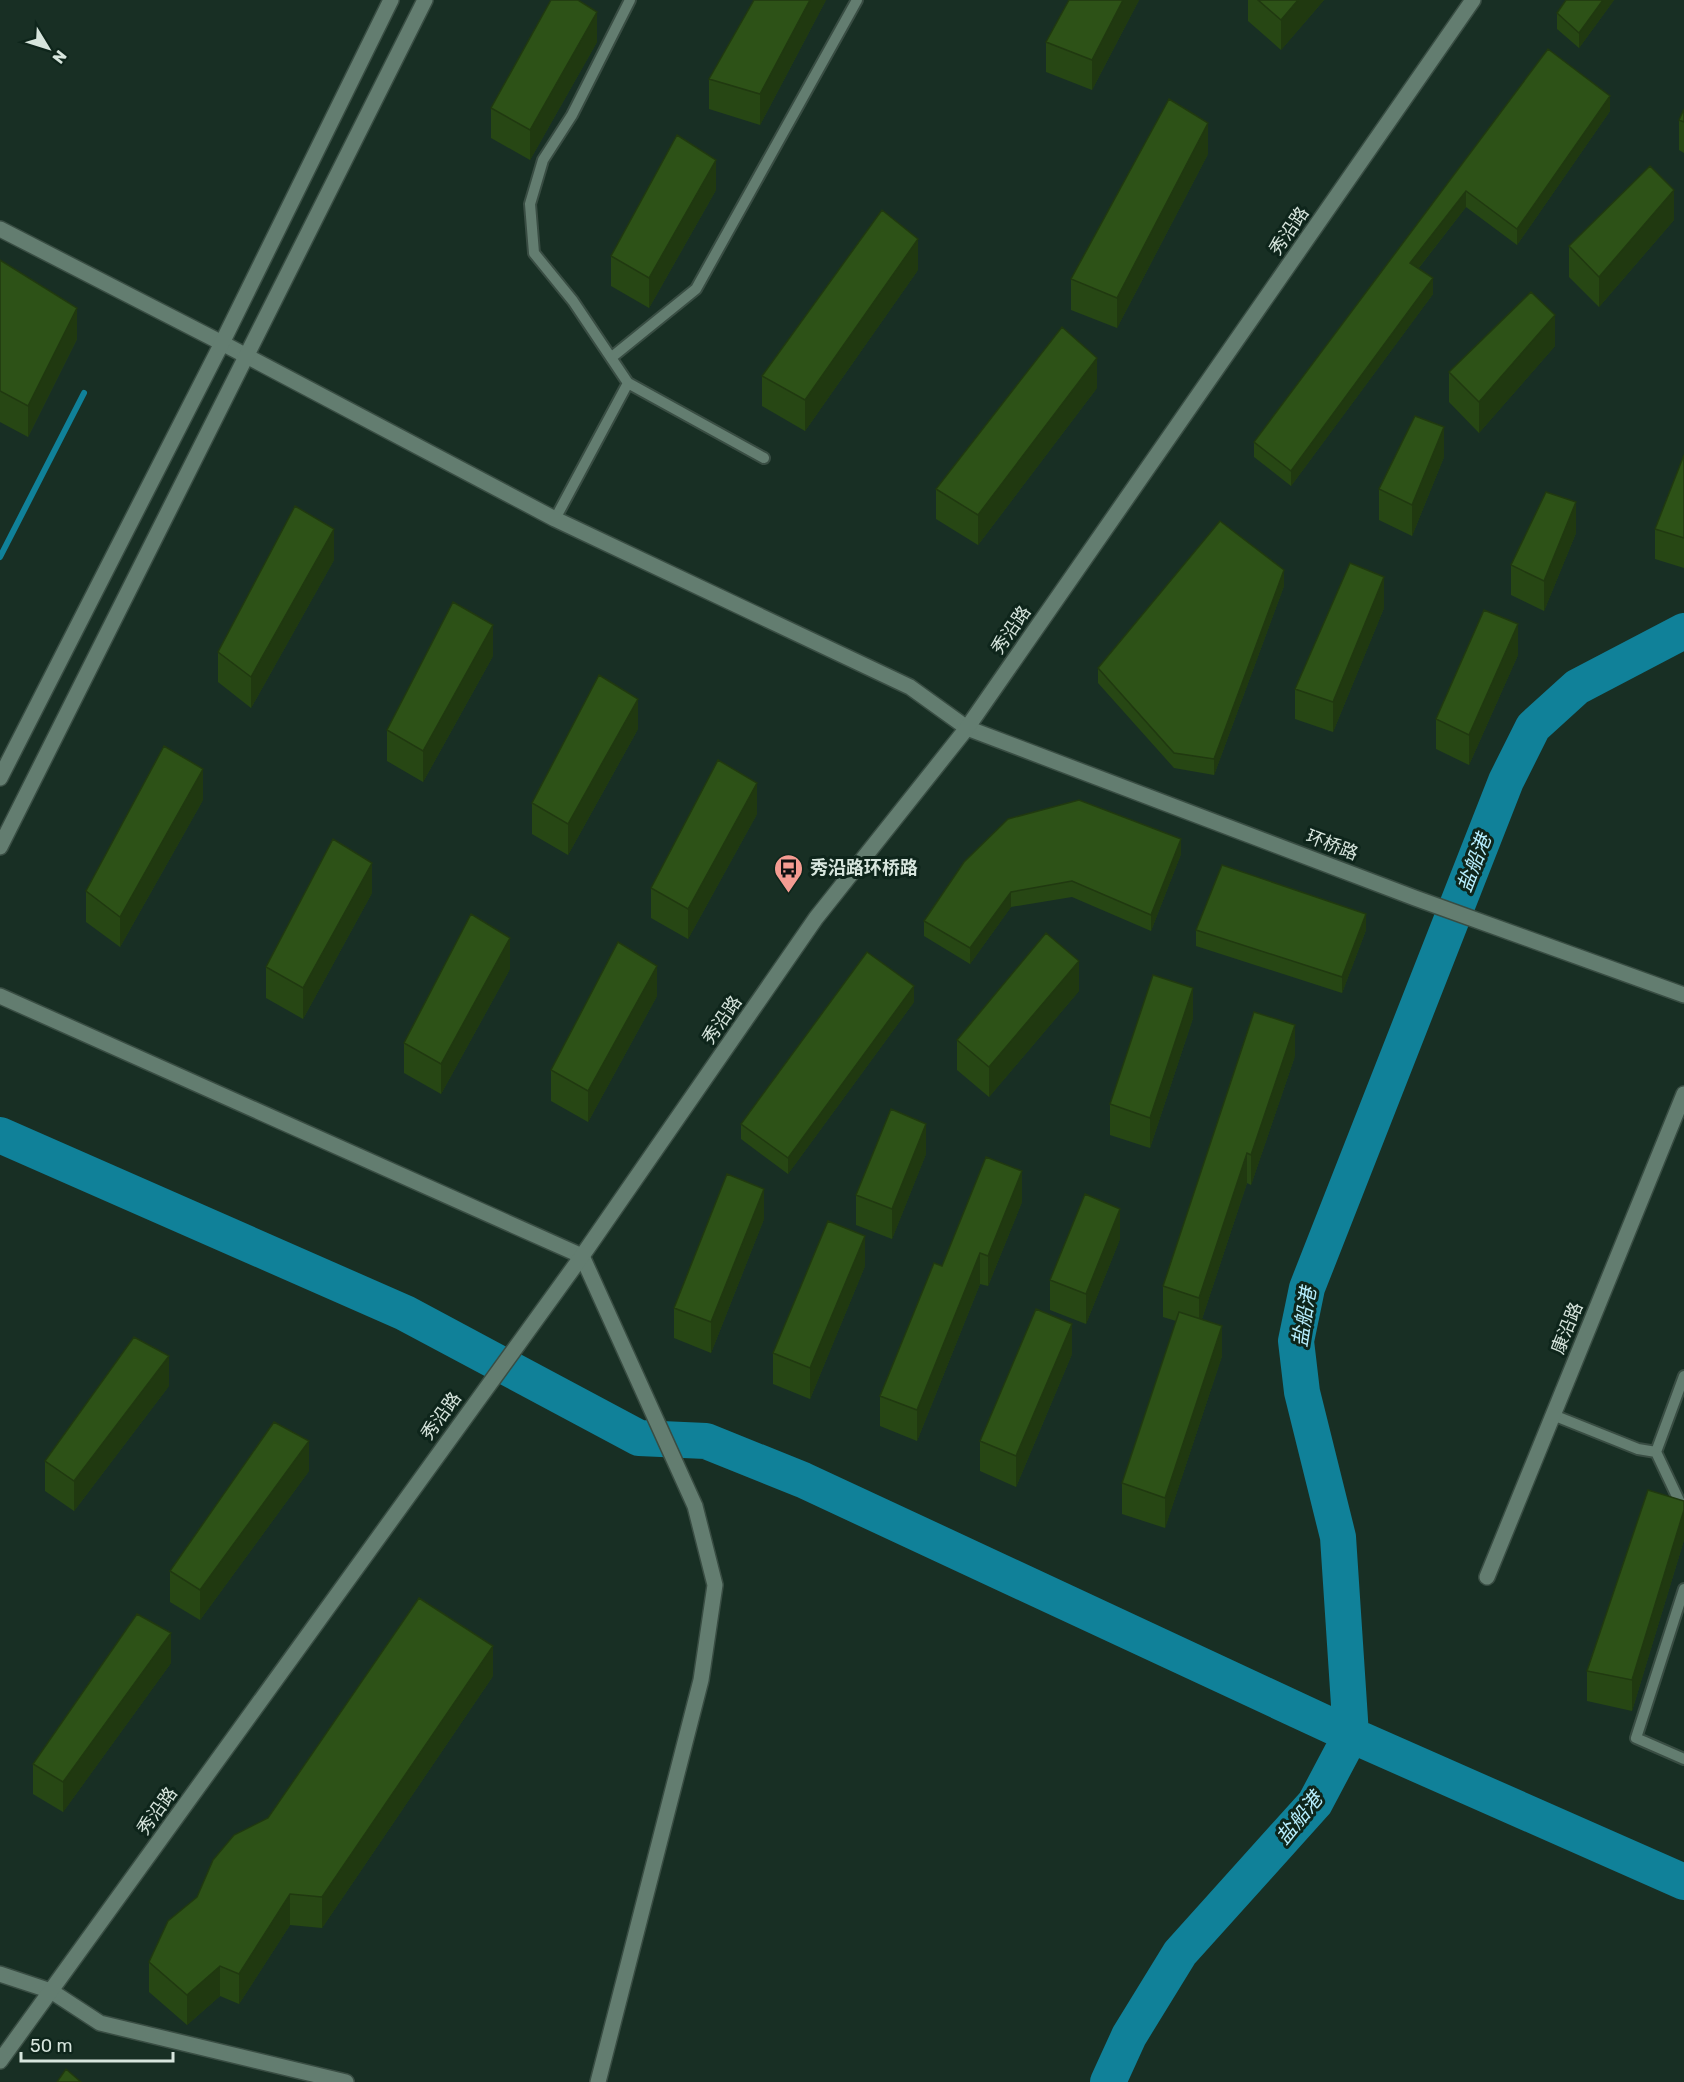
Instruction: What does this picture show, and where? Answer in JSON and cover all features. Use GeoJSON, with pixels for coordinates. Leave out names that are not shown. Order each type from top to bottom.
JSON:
{"type":"FeatureCollection","features":[{"type":"Feature","properties":{"kind":"street"},"geometry":{"type":"LineString","coordinates":[[0,778],[222,343],[391,0]]}},
{"type":"Feature","properties":{"kind":"street"},"geometry":{"type":"LineString","coordinates":[[0,847],[425,0]]}},
{"type":"Feature","properties":{"kind":"street","name":"秀沿路"},"geometry":{"type":"LineString","coordinates":[[0,2061],[582,1256],[816,918],[967,728],[1473,0]]}},
{"type":"Feature","properties":{"kind":"street","name":"环桥路"},"geometry":{"type":"LineString","coordinates":[[0,230],[246,355],[555,519],[910,687],[967,728],[1415,898],[1684,995]]}},
{"type":"Feature","properties":{"kind":"street"},"geometry":{"type":"LineString","coordinates":[[0,996],[582,1256],[695,1506],[716,1585],[701,1680],[598,2082]]}},
{"type":"Feature","properties":{"kind":"street","name":"康沿路"},"geometry":{"type":"LineString","coordinates":[[1487,1577],[1684,1095]]}},
{"type":"Feature","properties":{"kind":"street"},"geometry":{"type":"LineString","coordinates":[[0,1974],[51,1991],[100,2023],[346,2082]]}},
{"type":"Feature","properties":{"kind":"lane"},"geometry":{"type":"LineString","coordinates":[[630,0],[572,114],[543,160],[530,204],[534,253],[573,301],[627,383],[764,458]]}},
{"type":"Feature","properties":{"kind":"lane"},"geometry":{"type":"LineString","coordinates":[[612,357],[696,289],[857,0]]}},
{"type":"Feature","properties":{"kind":"lane"},"geometry":{"type":"LineString","coordinates":[[555,519],[627,383]]}},
{"type":"Feature","properties":{"kind":"lane"},"geometry":{"type":"LineString","coordinates":[[1684,1377],[1656,1452],[1684,1511]]}},
{"type":"Feature","properties":{"kind":"lane"},"geometry":{"type":"LineString","coordinates":[[1553,1415],[1638,1449],[1656,1452]]}},
{"type":"Feature","properties":{"kind":"lane"},"geometry":{"type":"LineString","coordinates":[[1684,1589],[1636,1738],[1684,1759]]}},
{"type":"Feature","properties":{"kind":"building"},"geometry":{"type":"Polygon","coordinates":[[[551,0],[578,0],[597,12],[530,130],[491,108],[551,0]]]}},
{"type":"Feature","properties":{"kind":"building"},"geometry":{"type":"Polygon","coordinates":[[[754,0],[810,0],[760,94],[709,79],[754,0]]]}},
{"type":"Feature","properties":{"kind":"building"},"geometry":{"type":"Polygon","coordinates":[[[1069,0],[1123,0],[1092,60],[1046,42],[1069,0]]]}},
{"type":"Feature","properties":{"kind":"building"},"geometry":{"type":"Polygon","coordinates":[[[1258,0],[1298,0],[1281,20],[1258,0]]]}},
{"type":"Feature","properties":{"kind":"building"},"geometry":{"type":"Polygon","coordinates":[[[1566,0],[1603,0],[1579,33],[1557,13],[1566,0]]]}},
{"type":"Feature","properties":{"kind":"building"},"geometry":{"type":"Polygon","coordinates":[[[1548,49],[1610,96],[1517,229],[1466,191],[1410,263],[1433,278],[1291,471],[1254,442],[1548,49]]]}},
{"type":"Feature","properties":{"kind":"building"},"geometry":{"type":"Polygon","coordinates":[[[1169,99],[1208,123],[1117,298],[1071,279],[1169,99]]]}},
{"type":"Feature","properties":{"kind":"building"},"geometry":{"type":"Polygon","coordinates":[[[1684,109],[1684,122],[1679,120],[1684,109]]]}},
{"type":"Feature","properties":{"kind":"building"},"geometry":{"type":"Polygon","coordinates":[[[677,135],[716,160],[649,278],[611,256],[677,135]]]}},
{"type":"Feature","properties":{"kind":"building"},"geometry":{"type":"Polygon","coordinates":[[[1650,166],[1674,190],[1599,277],[1569,246],[1650,166]]]}},
{"type":"Feature","properties":{"kind":"building"},"geometry":{"type":"Polygon","coordinates":[[[882,210],[918,239],[805,400],[762,376],[882,210]]]}},
{"type":"Feature","properties":{"kind":"building"},"geometry":{"type":"Polygon","coordinates":[[[0,260],[77,308],[28,406],[0,391],[0,260]]]}},
{"type":"Feature","properties":{"kind":"building"},"geometry":{"type":"Polygon","coordinates":[[[1531,292],[1555,315],[1479,402],[1449,372],[1531,292]]]}},
{"type":"Feature","properties":{"kind":"building"},"geometry":{"type":"Polygon","coordinates":[[[1062,327],[1097,358],[978,515],[936,489],[1062,327]]]}},
{"type":"Feature","properties":{"kind":"building"},"geometry":{"type":"Polygon","coordinates":[[[1415,416],[1444,427],[1412,505],[1379,489],[1415,416]]]}},
{"type":"Feature","properties":{"kind":"building"},"geometry":{"type":"Polygon","coordinates":[[[1684,455],[1684,538],[1655,529],[1684,455]]]}},
{"type":"Feature","properties":{"kind":"building"},"geometry":{"type":"Polygon","coordinates":[[[1546,492],[1576,502],[1544,581],[1511,565],[1546,492]]]}},
{"type":"Feature","properties":{"kind":"building"},"geometry":{"type":"Polygon","coordinates":[[[295,506],[334,529],[251,677],[218,652],[295,506]]]}},
{"type":"Feature","properties":{"kind":"building"},"geometry":{"type":"Polygon","coordinates":[[[1220,521],[1284,570],[1214,759],[1174,753],[1098,668],[1220,521]]]}},
{"type":"Feature","properties":{"kind":"building"},"geometry":{"type":"Polygon","coordinates":[[[1350,563],[1384,577],[1333,702],[1295,689],[1350,563]]]}},
{"type":"Feature","properties":{"kind":"building"},"geometry":{"type":"Polygon","coordinates":[[[453,602],[493,625],[423,751],[387,730],[453,602]]]}},
{"type":"Feature","properties":{"kind":"building"},"geometry":{"type":"Polygon","coordinates":[[[1484,610],[1518,624],[1469,735],[1436,719],[1484,610]]]}},
{"type":"Feature","properties":{"kind":"building"},"geometry":{"type":"Polygon","coordinates":[[[599,675],[638,699],[568,824],[532,803],[599,675]]]}},
{"type":"Feature","properties":{"kind":"building"},"geometry":{"type":"Polygon","coordinates":[[[164,746],[203,769],[120,917],[86,891],[164,746]]]}},
{"type":"Feature","properties":{"kind":"building"},"geometry":{"type":"Polygon","coordinates":[[[718,760],[757,783],[688,909],[651,888],[718,760]]]}},
{"type":"Feature","properties":{"kind":"building"},"geometry":{"type":"Polygon","coordinates":[[[1079,800],[1181,839],[1151,915],[1072,881],[1011,892],[970,948],[924,921],[964,862],[1008,819],[1079,800]]]}},
{"type":"Feature","properties":{"kind":"building"},"geometry":{"type":"Polygon","coordinates":[[[333,839],[372,863],[303,988],[266,967],[333,839]]]}},
{"type":"Feature","properties":{"kind":"building"},"geometry":{"type":"Polygon","coordinates":[[[1222,865],[1366,914],[1342,977],[1196,930],[1222,865]]]}},
{"type":"Feature","properties":{"kind":"building"},"geometry":{"type":"Polygon","coordinates":[[[471,914],[510,938],[441,1064],[404,1043],[471,914]]]}},
{"type":"Feature","properties":{"kind":"building"},"geometry":{"type":"Polygon","coordinates":[[[1046,933],[1079,961],[989,1067],[957,1040],[1046,933]]]}},
{"type":"Feature","properties":{"kind":"building"},"geometry":{"type":"Polygon","coordinates":[[[618,942],[657,966],[588,1091],[551,1070],[618,942]]]}},
{"type":"Feature","properties":{"kind":"building"},"geometry":{"type":"Polygon","coordinates":[[[867,952],[914,986],[788,1158],[741,1124],[867,952]]]}},
{"type":"Feature","properties":{"kind":"building"},"geometry":{"type":"Polygon","coordinates":[[[1153,975],[1193,988],[1150,1118],[1110,1104],[1153,975]]]}},
{"type":"Feature","properties":{"kind":"building"},"geometry":{"type":"Polygon","coordinates":[[[1254,1012],[1295,1025],[1251,1155],[1247,1153],[1199,1298],[1163,1286],[1254,1012]]]}},
{"type":"Feature","properties":{"kind":"building"},"geometry":{"type":"Polygon","coordinates":[[[891,1109],[926,1124],[892,1209],[856,1195],[891,1109]]]}},
{"type":"Feature","properties":{"kind":"building"},"geometry":{"type":"Polygon","coordinates":[[[986,1157],[1022,1171],[988,1256],[980,1253],[917,1410],[880,1396],[934,1263],[942,1266],[986,1157]]]}},
{"type":"Feature","properties":{"kind":"building"},"geometry":{"type":"Polygon","coordinates":[[[727,1174],[764,1189],[711,1322],[674,1308],[727,1174]]]}},
{"type":"Feature","properties":{"kind":"building"},"geometry":{"type":"Polygon","coordinates":[[[1085,1194],[1120,1209],[1086,1294],[1050,1280],[1085,1194]]]}},
{"type":"Feature","properties":{"kind":"building"},"geometry":{"type":"Polygon","coordinates":[[[828,1221],[865,1236],[810,1368],[773,1353],[828,1221]]]}},
{"type":"Feature","properties":{"kind":"building"},"geometry":{"type":"Polygon","coordinates":[[[1036,1309],[1072,1324],[1016,1456],[980,1441],[1036,1309]]]}},
{"type":"Feature","properties":{"kind":"building"},"geometry":{"type":"Polygon","coordinates":[[[1179,1312],[1222,1326],[1165,1498],[1122,1483],[1179,1312]]]}},
{"type":"Feature","properties":{"kind":"building"},"geometry":{"type":"Polygon","coordinates":[[[134,1337],[169,1356],[74,1481],[45,1461],[134,1337]]]}},
{"type":"Feature","properties":{"kind":"building"},"geometry":{"type":"Polygon","coordinates":[[[274,1422],[309,1441],[200,1590],[170,1571],[274,1422]]]}},
{"type":"Feature","properties":{"kind":"building"},"geometry":{"type":"Polygon","coordinates":[[[1648,1490],[1684,1501],[1684,1510],[1632,1680],[1587,1671],[1648,1490]]]}},
{"type":"Feature","properties":{"kind":"building"},"geometry":{"type":"Polygon","coordinates":[[[419,1598],[493,1646],[322,1897],[290,1894],[239,1974],[220,1966],[187,1995],[149,1962],[168,1921],[197,1897],[213,1860],[234,1835],[268,1818],[419,1598]]]}},
{"type":"Feature","properties":{"kind":"building"},"geometry":{"type":"Polygon","coordinates":[[[137,1614],[171,1633],[63,1782],[33,1764],[137,1614]]]}},
{"type":"Feature","properties":{"kind":"building"},"geometry":{"type":"Polygon","coordinates":[[[66,2069],[81,2082],[57,2082],[66,2069]]]}},
{"type":"Feature","properties":{"kind":"waterway"},"geometry":{"type":"LineString","coordinates":[[0,557],[84,393]]}},
{"type":"Feature","properties":{"kind":"waterway","name":"盐船港"},"geometry":{"type":"LineString","coordinates":[[1108,2082],[1129,2036],[1180,1953],[1315,1803],[1351,1735],[1338,1537],[1302,1392],[1296,1341],[1307,1288],[1506,781],[1533,727],[1577,687],[1684,631]]}},
{"type":"Feature","properties":{"kind":"waterway"},"geometry":{"type":"LineString","coordinates":[[0,1135],[405,1313],[639,1438],[706,1441],[803,1480],[1351,1735],[1684,1882]]}},
{"type":"Feature","properties":{"kind":"place","name":"秀沿路环桥路"},"geometry":{"type":"Point","coordinates":[789,894]}}]}
